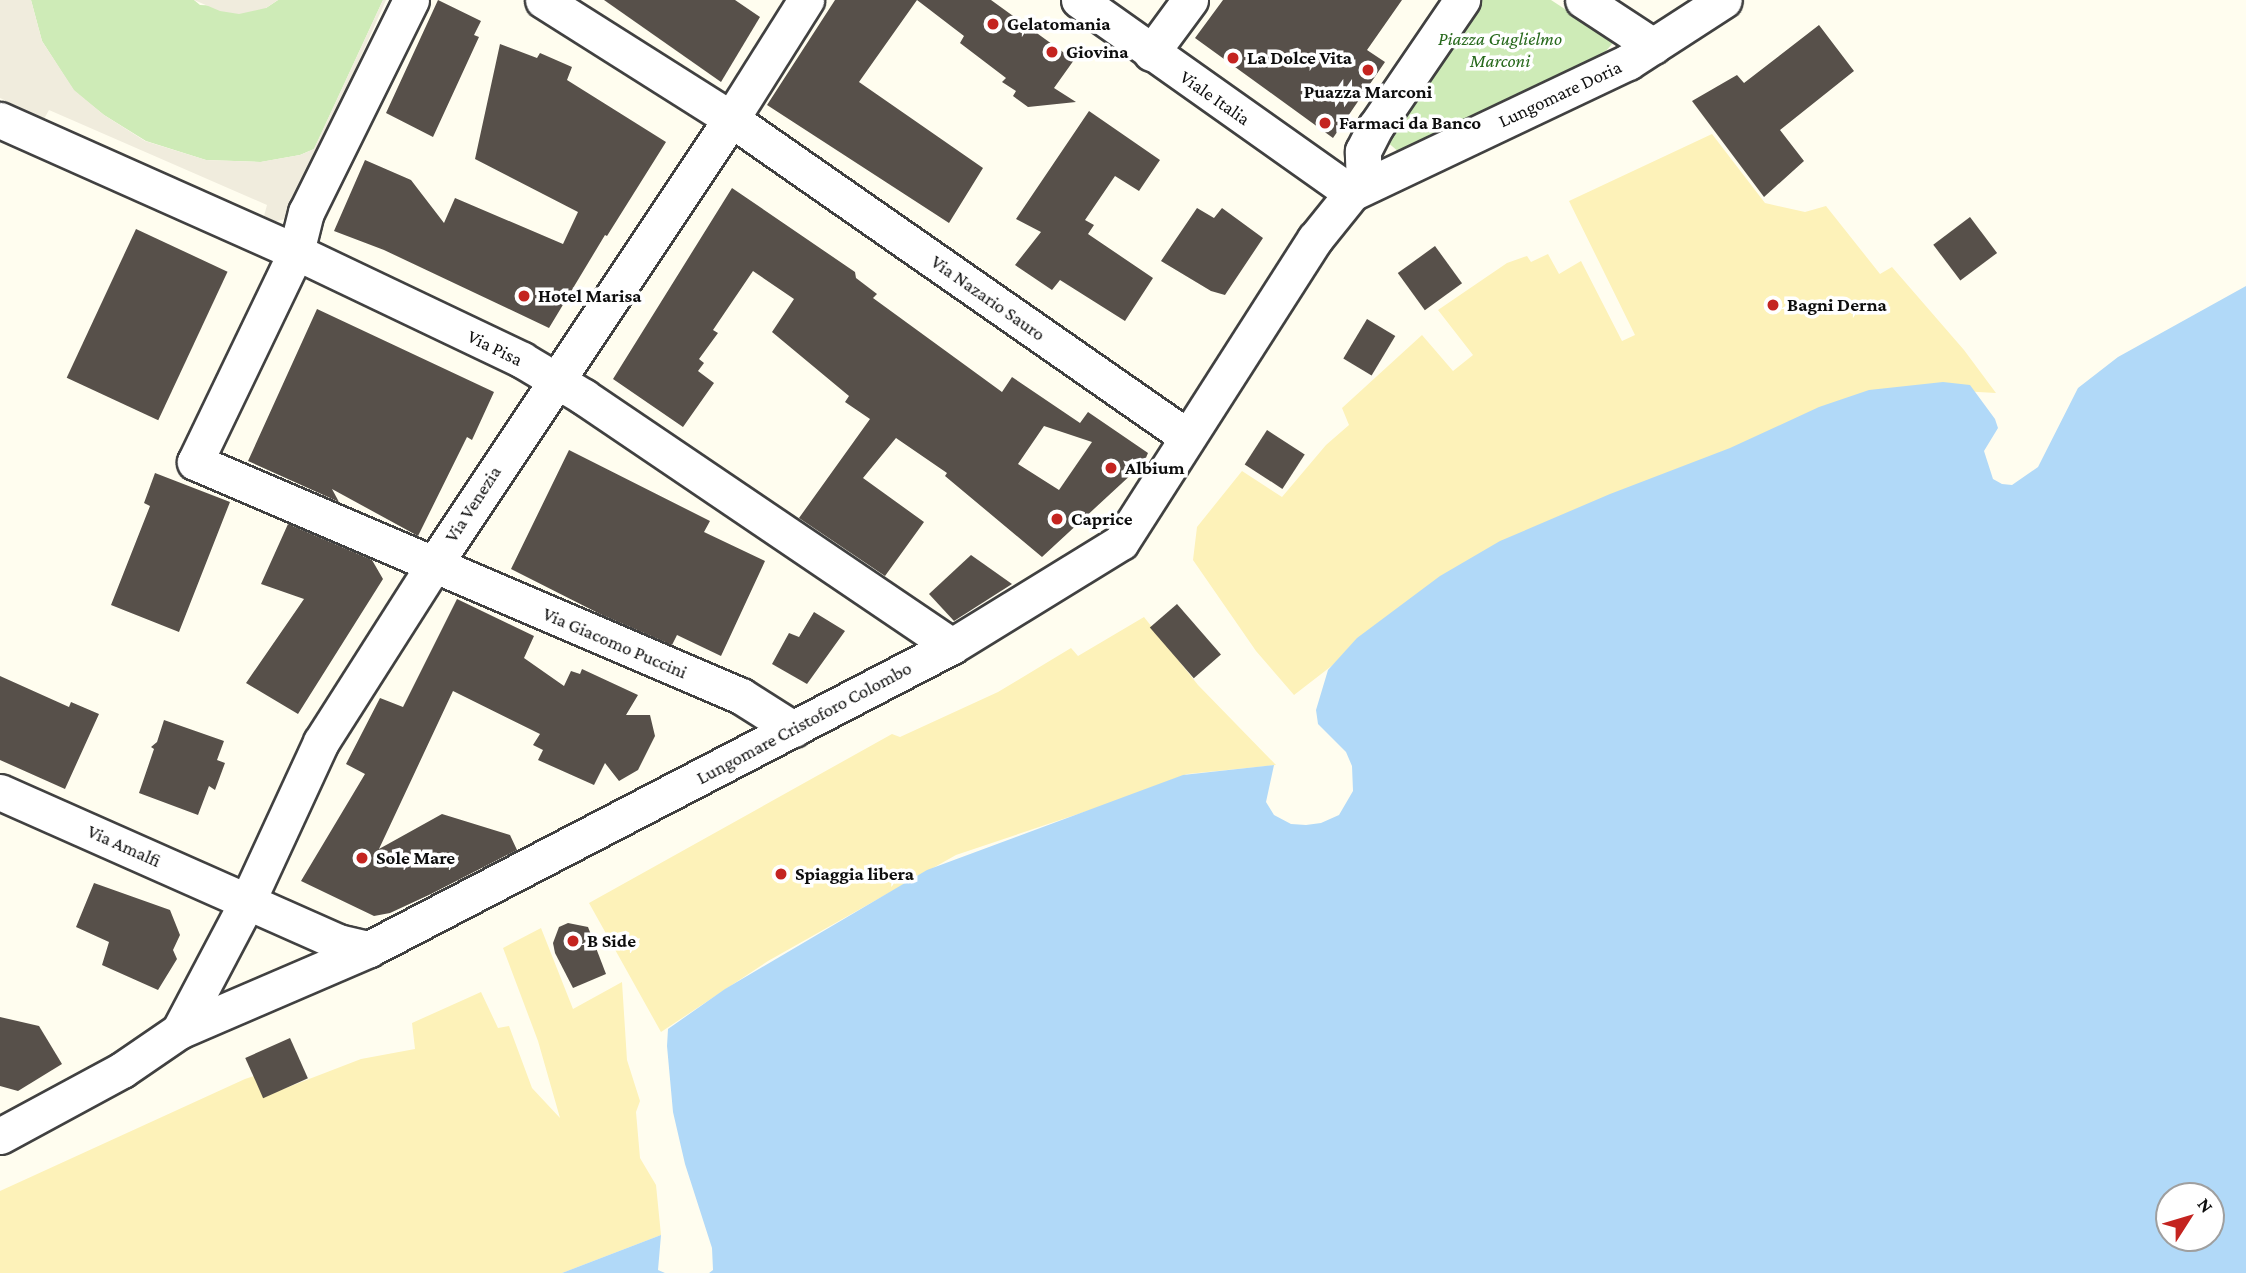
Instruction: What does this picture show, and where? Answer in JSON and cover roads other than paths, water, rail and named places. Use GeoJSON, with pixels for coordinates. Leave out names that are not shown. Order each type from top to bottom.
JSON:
{"type":"FeatureCollection","features":[{"type":"Feature","properties":{"kind":"street"},"geometry":{"type":"LineString","coordinates":[[296,252],[306,212],[411,0]]}},
{"type":"Feature","properties":{"kind":"street","name":"Via Venezia"},"geometry":{"type":"LineString","coordinates":[[179,1031],[248,900],[321,742],[554,380],[731,119],[806,0]]}},
{"type":"Feature","properties":{"kind":"street","name":"Viale Italia"},"geometry":{"type":"LineString","coordinates":[[1079,0],[1151,53],[1358,190]]}},
{"type":"Feature","properties":{"kind":"street"},"geometry":{"type":"LineString","coordinates":[[1151,53],[1190,0]]}},
{"type":"Feature","properties":{"kind":"street"},"geometry":{"type":"LineString","coordinates":[[1186,436],[1315,239],[1358,190],[1363,151],[1376,126],[1462,0]]}},
{"type":"Feature","properties":{"kind":"street"},"geometry":{"type":"LineString","coordinates":[[1583,0],[1653,46]]}},
{"type":"Feature","properties":{"kind":"street","name":"Lungomare Doria"},"geometry":{"type":"LineString","coordinates":[[1358,190],[1628,62],[1724,0]]}},
{"type":"Feature","properties":{"kind":"street","name":"Via Nazario Sauro"},"geometry":{"type":"LineString","coordinates":[[556,3],[731,119],[1186,436]]}},
{"type":"Feature","properties":{"kind":"street","name":"Via Pisa"},"geometry":{"type":"LineString","coordinates":[[0,120],[296,252],[522,360],[596,405],[952,646]]}},
{"type":"Feature","properties":{"kind":"street","name":"Via Giacomo Puccini"},"geometry":{"type":"LineString","coordinates":[[296,252],[195,462],[741,696],[793,729]]}},
{"type":"Feature","properties":{"kind":"street","name":"Lungomare Cristoforo Colombo"},"geometry":{"type":"LineString","coordinates":[[0,1136],[122,1070],[179,1031],[369,949],[952,646],[1121,542],[1186,436]]}},
{"type":"Feature","properties":{"kind":"street","name":"Via Amalfi"},"geometry":{"type":"LineString","coordinates":[[0,792],[248,900]]}},
{"type":"Feature","properties":{"kind":"street"},"geometry":{"type":"LineString","coordinates":[[248,900],[338,942],[369,949]]}},
{"type":"Feature","properties":{"kind":"water"},"geometry":{"type":"Polygon","coordinates":[[[2246,286],[2246,1273],[709,1273],[713,1270],[712,1248],[685,1164],[673,1112],[667,1046],[668,1029],[725,989],[927,870],[1183,775],[1274,765],[1266,802],[1274,815],[1291,824],[1306,825],[1321,823],[1339,815],[1353,791],[1352,766],[1346,752],[1318,724],[1316,710],[1328,670],[1357,638],[1440,576],[1500,541],[1610,494],[1730,448],[1819,407],[1869,390],[1943,382],[1970,385],[1995,419],[1998,428],[1984,451],[1993,479],[2012,485],[2038,467],[2078,388],[2118,357],[2246,286]]]}},
{"type":"Feature","properties":{"kind":"water"},"geometry":{"type":"Polygon","coordinates":[[[661,1235],[658,1270],[665,1273],[562,1273],[661,1235]]]}},
{"type":"Feature","properties":{"kind":"place","name":"Gelatomania"},"geometry":{"type":"Point","coordinates":[993,24]}},
{"type":"Feature","properties":{"kind":"place","name":"Giovina"},"geometry":{"type":"Point","coordinates":[1052,52]}},
{"type":"Feature","properties":{"kind":"place","name":"La Dolce Vita"},"geometry":{"type":"Point","coordinates":[1233,58]}},
{"type":"Feature","properties":{"kind":"place","name":"Puazza Marconi"},"geometry":{"type":"Point","coordinates":[1368,70]}},
{"type":"Feature","properties":{"kind":"place","name":"Farmaci da Banco"},"geometry":{"type":"Point","coordinates":[1325,123]}},
{"type":"Feature","properties":{"kind":"place","name":"Hotel Marisa"},"geometry":{"type":"Point","coordinates":[524,296]}},
{"type":"Feature","properties":{"kind":"place","name":"Bagni Derna"},"geometry":{"type":"Point","coordinates":[1773,305]}},
{"type":"Feature","properties":{"kind":"place","name":"Albium"},"geometry":{"type":"Point","coordinates":[1111,468]}},
{"type":"Feature","properties":{"kind":"place","name":"Caprice"},"geometry":{"type":"Point","coordinates":[1057,519]}},
{"type":"Feature","properties":{"kind":"place","name":"Sole Mare"},"geometry":{"type":"Point","coordinates":[362,858]}},
{"type":"Feature","properties":{"kind":"place","name":"Spiaggia libera"},"geometry":{"type":"Point","coordinates":[781,874]}},
{"type":"Feature","properties":{"kind":"place","name":"B Side"},"geometry":{"type":"Point","coordinates":[573,941]}},
{"type":"Feature","properties":{"kind":"park label","name":"Piazza Guglielmo Marconi"},"geometry":{"type":"Point","coordinates":[1500,50]}}]}
